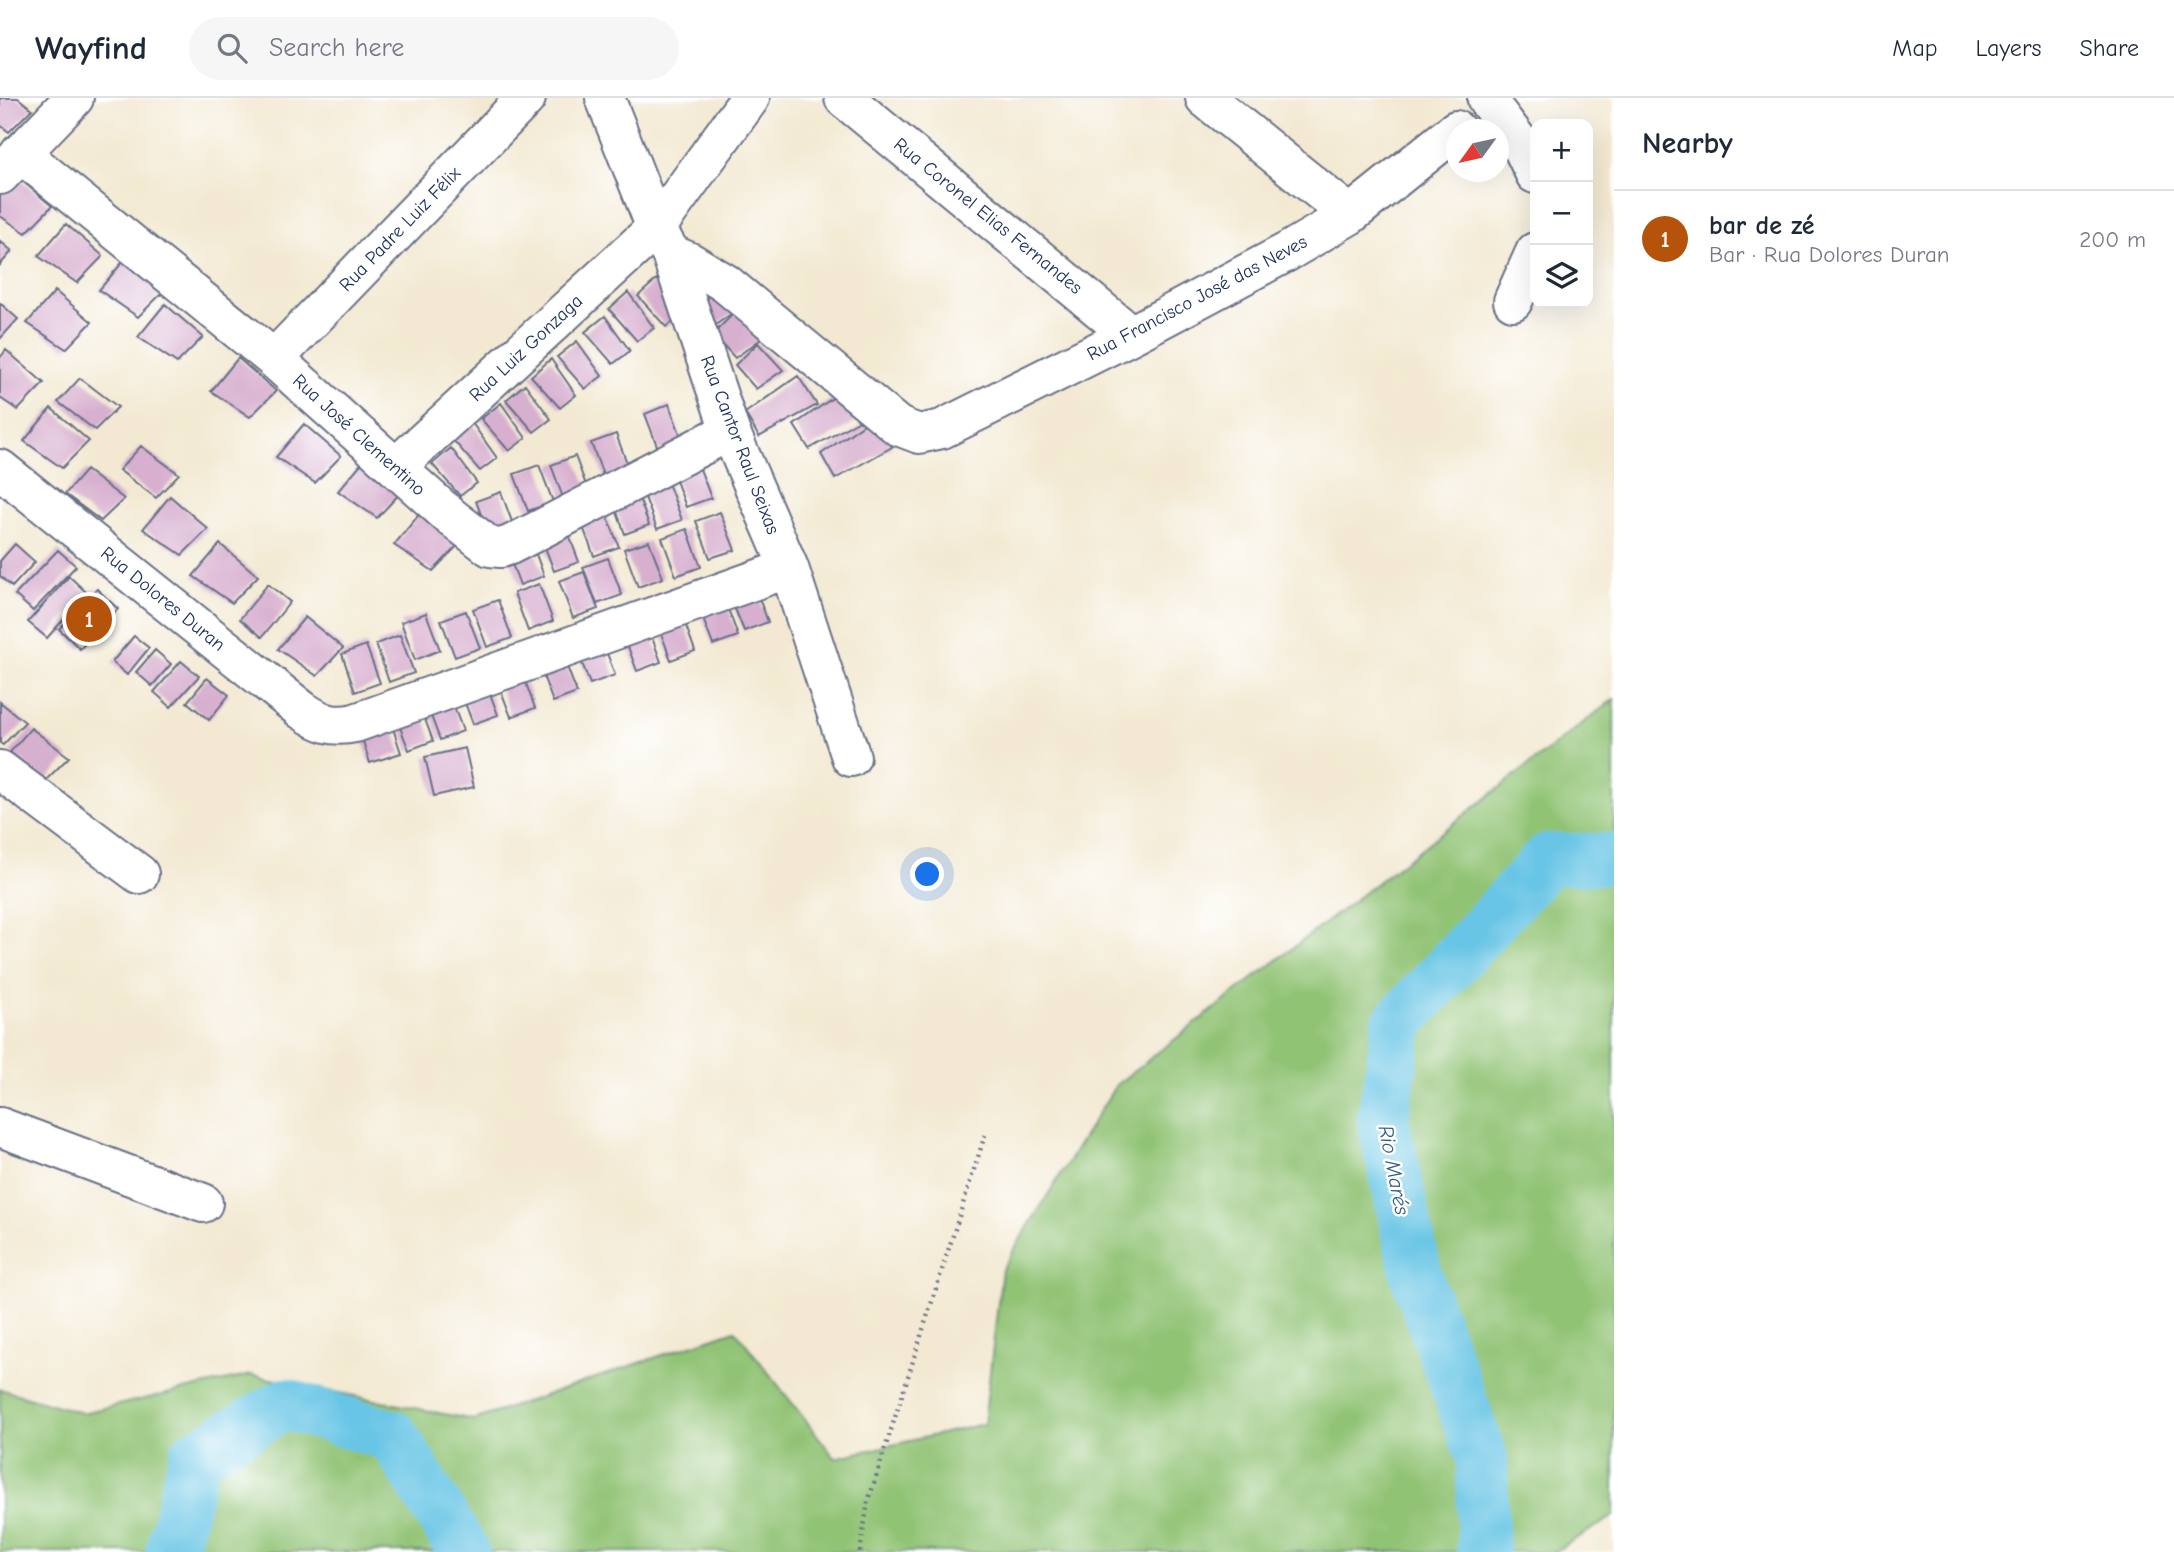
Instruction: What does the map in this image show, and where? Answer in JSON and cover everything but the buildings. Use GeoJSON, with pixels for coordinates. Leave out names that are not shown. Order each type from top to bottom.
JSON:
{"type":"FeatureCollection","features":[{"type":"Feature","properties":{"kind":"street"},"geometry":{"type":"LineString","coordinates":[[10,164],[74,98]]}},
{"type":"Feature","properties":{"kind":"street","name":"Rua Padre Luiz Félix"},"geometry":{"type":"LineString","coordinates":[[274,359],[526,98]]}},
{"type":"Feature","properties":{"kind":"street","name":"Rua Cantor Raul Seixas"},"geometry":{"type":"LineString","coordinates":[[605,98],[664,241],[730,430],[789,568],[807,630],[851,757]]}},
{"type":"Feature","properties":{"kind":"street","name":"Rua Luiz Gonzaga"},"geometry":{"type":"LineString","coordinates":[[396,467],[664,241],[750,98]]}},
{"type":"Feature","properties":{"kind":"street","name":"Rua Coronel Elias Fernandes"},"geometry":{"type":"LineString","coordinates":[[844,98],[1131,335]]}},
{"type":"Feature","properties":{"kind":"street"},"geometry":{"type":"LineString","coordinates":[[1205,98],[1350,215]]}},
{"type":"Feature","properties":{"kind":"street"},"geometry":{"type":"LineString","coordinates":[[1488,99],[1521,145],[1530,164]]}},
{"type":"Feature","properties":{"kind":"street","name":"Rua Francisco José das Neves"},"geometry":{"type":"LineString","coordinates":[[1468,119],[1488,99]]}},
{"type":"Feature","properties":{"kind":"street","name":"Rua Francisco José das Neves"},"geometry":{"type":"LineString","coordinates":[[664,241],[725,283],[898,426],[919,434],[942,429],[1131,335],[1287,252],[1350,215],[1446,139]]}},
{"type":"Feature","properties":{"kind":"street","name":"Rua José Clementino"},"geometry":{"type":"LineString","coordinates":[[10,164],[274,359],[450,516],[490,547],[501,548],[730,430]]}},
{"type":"Feature","properties":{"kind":"street"},"geometry":{"type":"LineString","coordinates":[[1513,301],[1530,263]]}},
{"type":"Feature","properties":{"kind":"street","name":"Rua Dolores Duran"},"geometry":{"type":"LineString","coordinates":[[0,469],[302,710],[327,725],[355,723],[789,568]]}},
{"type":"Feature","properties":{"kind":"street"},"geometry":{"type":"LineString","coordinates":[[0,770],[139,874]]}},
{"type":"Feature","properties":{"kind":"street"},"geometry":{"type":"LineString","coordinates":[[0,1127],[203,1203]]}},
{"type":"Feature","properties":{"kind":"path"},"geometry":{"type":"LineString","coordinates":[[860,1552],[868,1502],[985,1135]]}},
{"type":"Feature","properties":{"kind":"green space"},"geometry":{"type":"Polygon","coordinates":[[[1614,699],[1614,1516],[1554,1552],[0,1552],[0,1389],[82,1413],[251,1375],[474,1420],[735,1330],[835,1458],[984,1424],[1002,1269],[1116,1085],[1614,699]]]}},
{"type":"Feature","properties":{"kind":"waterway","name":"Rio Marés"},"geometry":{"type":"LineString","coordinates":[[1483,1552],[1482,1458],[1418,1281],[1383,1120],[1398,1023],[1548,859],[1614,859]]}},
{"type":"Feature","properties":{"kind":"waterway","name":"Rio Marés"},"geometry":{"type":"LineString","coordinates":[[171,1552],[195,1456],[285,1404],[393,1436],[464,1552]]}},
{"type":"Feature","properties":{"kind":"place","name":"bar de zé"},"geometry":{"type":"Point","coordinates":[89,619]}}]}
